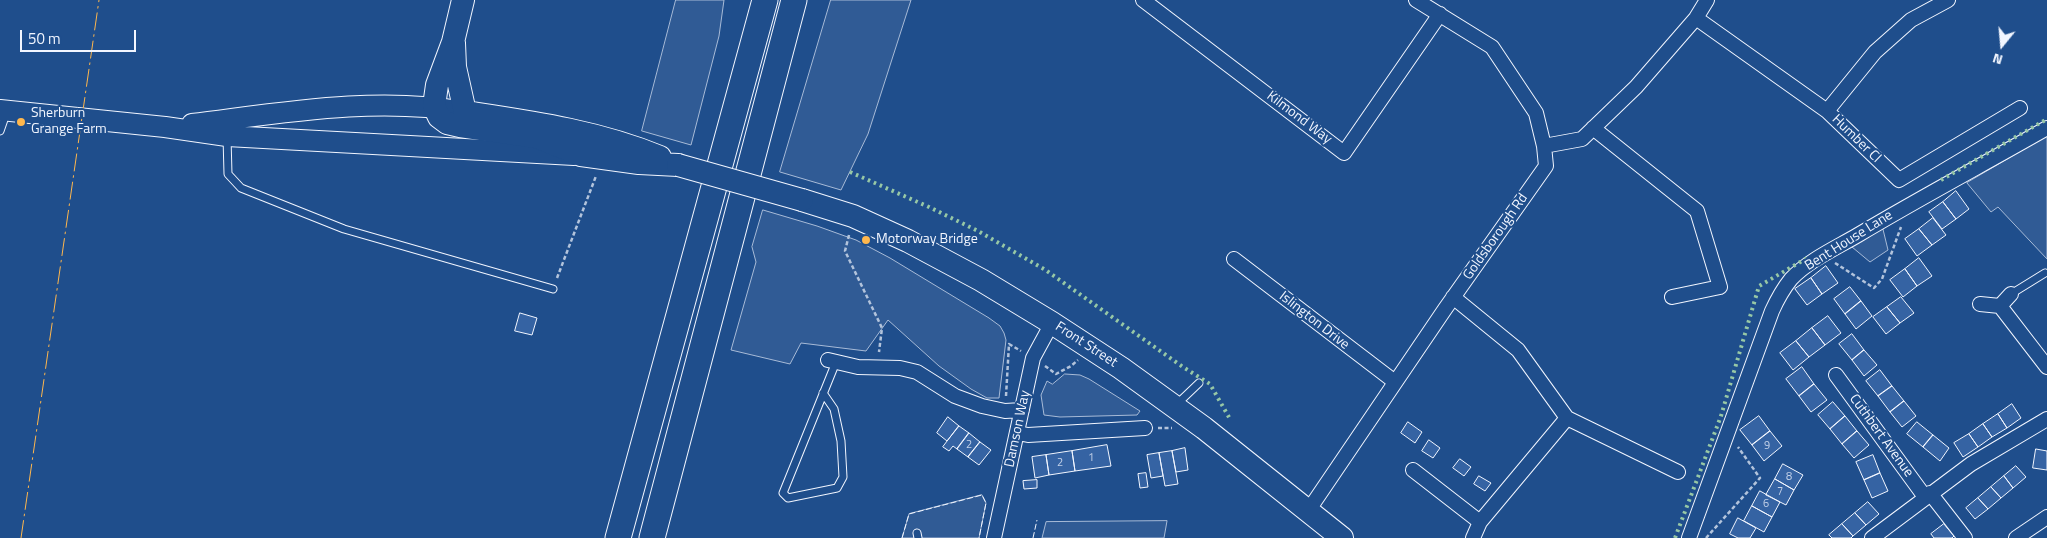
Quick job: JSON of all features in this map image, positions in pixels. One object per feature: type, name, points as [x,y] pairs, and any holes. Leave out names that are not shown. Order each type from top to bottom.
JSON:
[{"type":"highway","points":[[618,538],[765,0]]},
{"type":"highway","points":[[652,538],[794,0]]},
{"type":"main road","points":[[463,0],[454,42],[437,84],[434,106],[439,117],[447,123],[463,119],[545,124],[628,144],[678,165]]},
{"type":"main road","points":[[433,146],[452,138],[463,119],[455,66],[454,42]]},
{"type":"main road","points":[[228,128],[334,107],[434,106]]},
{"type":"main road","points":[[4,110],[165,127],[228,128],[678,165]]},
{"type":"main road","points":[[463,119],[536,136],[592,157]]},
{"type":"main road","name":"Front Street","points":[[678,165],[853,216],[908,240],[982,280],[1120,368],[1174,407],[1342,538]]},
{"type":"street","name":"Kilmond Way","points":[[1143,0],[1344,153],[1440,14]]},
{"type":"street","name":"Goldsborough Rd","points":[[1308,511],[1453,297],[1546,166],[1544,146],[1536,113],[1492,47],[1416,0]]},
{"type":"street","points":[[1544,146],[1582,139],[1636,87],[1696,18],[1707,0]]},
{"type":"street","points":[[1827,111],[1875,52],[1911,20],[1948,0]]},
{"type":"street","name":"Humber Cl","points":[[1696,18],[1827,111],[1899,180],[2020,108]]},
{"type":"street","points":[[1593,128],[1697,211],[1720,287],[1672,297]]},
{"type":"street","name":"Bent House Lane","points":[[1689,538],[1760,340],[1780,293],[1792,278],[1823,256],[1908,205],[1962,177],[2047,128]]},
{"type":"street","name":"Islington Drive","points":[[1234,258],[1395,382]]},
{"type":"street","points":[[2000,306],[2011,294]]},
{"type":"street","points":[[1453,297],[1518,350],[1567,418],[1678,472]]},
{"type":"street","points":[[1980,304],[2000,306],[2047,367]]},
{"type":"street","name":"Damson Way","points":[[994,538],[1034,358],[1052,323]]},
{"type":"street","points":[[832,361],[858,367],[878,366],[917,372],[955,396],[982,406],[1005,411],[1022,410]]},
{"type":"street","name":"Cuthbert Avenue","points":[[1836,375],[1928,495],[1965,538]]},
{"type":"street","points":[[1473,538],[1480,522],[1567,418]]},
{"type":"street","points":[[1872,538],[1971,464],[2047,419]]},
{"type":"street","points":[[1018,433],[1028,435],[1145,428]]},
{"type":"street","points":[[1413,470],[1480,522]]},
{"type":"street","points":[[2016,538],[2047,517]]},
{"type":"lane","points":[[0,131],[4,110]]},
{"type":"lane","points":[[228,128],[228,174],[241,188],[344,228],[553,289]]},
{"type":"lane","points":[[2011,294],[2045,273]]},
{"type":"lane","points":[[823,393],[834,410],[842,441],[843,477],[837,488],[788,498],[783,493],[823,393],[832,361]]},
{"type":"lane","points":[[1174,407],[1199,383]]},
{"type":"path","points":[[553,289],[592,157]]},
{"type":"path","points":[[1823,256],[1874,288],[1882,279],[1888,266],[1908,205]]},
{"type":"path","points":[[853,216],[845,251],[882,328],[878,366]]},
{"type":"path","points":[[1706,538],[1760,478],[1727,432]]},
{"type":"shaded area","points":[[676,0],[724,0],[719,36],[691,145],[642,131]]},
{"type":"shaded area","points":[[831,0],[911,0],[868,134],[841,190],[780,172]]},
{"type":"shaded area","points":[[2047,136],[2047,259],[1998,207],[1991,212],[1967,183]]},
{"type":"shaded area","points":[[763,210],[856,240],[890,258],[1000,326],[1006,340],[999,398],[987,398],[971,389],[939,366],[888,320],[866,351],[801,343],[790,364],[731,350],[756,262],[752,247]]},
{"type":"shaded area","points":[[1881,221],[1888,250],[1870,262],[1846,242]]},
{"type":"shaded area","points":[[1065,374],[1080,375],[1089,379],[1140,411],[1137,415],[1060,417],[1044,415],[1041,395],[1047,381],[1052,384]]},
{"type":"shaded area","points":[[982,495],[986,503],[979,538],[902,538],[909,514]]},
{"type":"shaded area","points":[[1167,521],[1164,538],[1042,538],[1046,522]]},
{"type":"building","points":[[1956,191],[1969,209],[1956,219],[1943,202]]},
{"type":"building","points":[[1943,202],[1956,219],[1942,229],[1929,212]]},
{"type":"building","points":[[1933,218],[1946,235],[1932,245],[1919,229]]},
{"type":"building","points":[[1919,229],[1932,245],[1917,256],[1905,239]]},
{"type":"building","points":[[1919,258],[1932,276],[1917,286],[1905,269]]},
{"type":"building","points":[[1826,266],[1838,283],[1822,294],[1811,278]]},
{"type":"building","points":[[1905,269],[1917,286],[1903,297],[1890,280]]},
{"type":"building","points":[[1811,278],[1822,294],[1807,305],[1795,289]]},
{"type":"building","points":[[1850,287],[1861,301],[1845,314],[1834,299]]},
{"type":"building","points":[[1901,297],[1914,313],[1900,323],[1887,307]]},
{"type":"building","points":[[1861,301],[1872,316],[1856,329],[1845,314]]},
{"type":"building","points":[[1887,307],[1900,323],[1886,334],[1873,317]]},
{"type":"building","points":[[520,313],[537,318],[532,335],[515,331]]},
{"type":"building","points":[[1828,316],[1841,333],[1825,345],[1812,328]]},
{"type":"building","points":[[1812,328],[1825,345],[1809,357],[1796,341]]},
{"type":"building","points":[[1852,334],[1864,350],[1852,360],[1839,344]]},
{"type":"building","points":[[1796,341],[1809,357],[1793,370],[1780,353]]},
{"type":"building","points":[[1864,350],[1877,365],[1864,376],[1852,360]]},
{"type":"building","points":[[1802,367],[1814,384],[1799,396],[1786,379]]},
{"type":"building","points":[[1880,370],[1892,386],[1878,396],[1866,381]]},
{"type":"building","points":[[1814,384],[1827,400],[1811,412],[1799,396]]},
{"type":"building","points":[[1892,386],[1904,401],[1890,412],[1878,396]]},
{"type":"building","points":[[1904,401],[1916,416],[1902,427],[1890,412]]},
{"type":"building","points":[[1833,402],[1845,416],[1830,429],[1818,415]]},
{"type":"building","points":[[2012,404],[2021,418],[2007,428],[1998,414]]},
{"type":"building","points":[[1998,414],[2007,428],[1992,437],[1983,424]]},
{"type":"building","points":[[1759,416],[1770,431],[1752,445],[1740,430]]},
{"type":"building","points":[[1845,416],[1857,431],[1842,444],[1830,429]]},
{"type":"building","points":[[948,417],[959,426],[947,441],[937,433]]},
{"type":"building","points":[[1408,422],[1422,432],[1415,443],[1401,433]]},
{"type":"building","points":[[1917,422],[1933,435],[1923,447],[1907,434]]},
{"type":"building","points":[[1983,424],[1992,437],[1978,447],[1969,434]]},
{"type":"building","points":[[959,426],[969,433],[957,449],[953,446],[949,451],[943,447]]},
{"type":"building","points":[[1770,431],[1782,446],[1764,461],[1752,445]]},
{"type":"building","points":[[1857,431],[1869,445],[1854,458],[1842,444]]},
{"type":"building","points":[[969,433],[980,442],[968,457],[957,449]]},
{"type":"building","points":[[1969,434],[1978,447],[1963,457],[1954,443]]},
{"type":"building","points":[[1933,435],[1949,448],[1940,461],[1923,447]]},
{"type":"building","points":[[1429,440],[1440,448],[1433,458],[1422,451]]},
{"type":"building","points":[[980,442],[991,450],[979,465],[968,457]]},
{"type":"building","points":[[1107,445],[1111,466],[1075,471],[1072,451]]},
{"type":"building","points":[[1185,448],[1188,470],[1176,472],[1172,451]]},
{"type":"building","points":[[2036,449],[2047,451],[2047,470],[2033,468]]},
{"type":"building","points":[[1072,451],[1075,471],[1049,475],[1046,455]]},
{"type":"building","points":[[1172,451],[1178,484],[1165,486],[1159,453]]},
{"type":"building","points":[[1159,453],[1163,476],[1151,478],[1147,455]]},
{"type":"building","points":[[1046,455],[1049,475],[1035,478],[1032,457]]},
{"type":"building","points":[[1873,455],[1880,473],[1864,480],[1856,462]]},
{"type":"building","points":[[1460,459],[1471,467],[1464,476],[1453,468]]},
{"type":"building","points":[[1783,464],[1803,475],[1794,490],[1775,479]]},
{"type":"building","points":[[2016,466],[2026,477],[2013,488],[2004,476]]},
{"type":"building","points":[[1146,473],[1148,487],[1140,488],[1138,474]]},
{"type":"building","points":[[1880,473],[1888,491],[1872,498],[1864,480]]},
{"type":"building","points":[[1479,476],[1491,483],[1485,491],[1474,484]]},
{"type":"building","points":[[2004,476],[2013,488],[2001,498],[1991,487]]},
{"type":"building","points":[[1775,479],[1794,490],[1786,505],[1766,495]]},
{"type":"building","points":[[1037,480],[1037,488],[1024,489],[1023,481]]},
{"type":"building","points":[[1991,487],[2001,498],[1988,509],[1978,498]]},
{"type":"building","points":[[1760,491],[1780,502],[1772,517],[1752,506]]},
{"type":"building","points":[[1978,498],[1988,509],[1975,519],[1966,508]]},
{"type":"building","points":[[1868,502],[1879,514],[1866,525],[1855,513]]},
{"type":"building","points":[[1752,506],[1772,517],[1764,532],[1744,521]]},
{"type":"building","points":[[1855,513],[1866,525],[1853,536],[1842,524]]},
{"type":"building","points":[[1738,518],[1756,528],[1750,538],[1738,538],[1730,534]]},
{"type":"building","points":[[1842,524],[1853,536],[1851,538],[1832,538],[1829,535]]},
{"type":"building","points":[[1944,524],[1954,536],[1952,538],[1934,538],[1931,534]]},
{"type":"hedge","points":[[1941,180],[2047,119]]},
{"type":"hedge","points":[[850,172],[978,231],[1044,269],[1210,384],[1230,419]]},
{"type":"hedge","points":[[1675,538],[1721,416],[1759,286],[1809,257]]},
{"type":"fence","points":[[902,538],[909,514],[982,495],[986,503],[979,538]]},
{"type":"fence","points":[[1033,538],[1037,520]]},
{"type":"power","points":[[21,538],[99,0]]},
{"type":"place","name":"Sherburn Grange Farm","points":[[21,122]]},
{"type":"place","name":"Motorway Bridge","points":[[866,240]]}]
